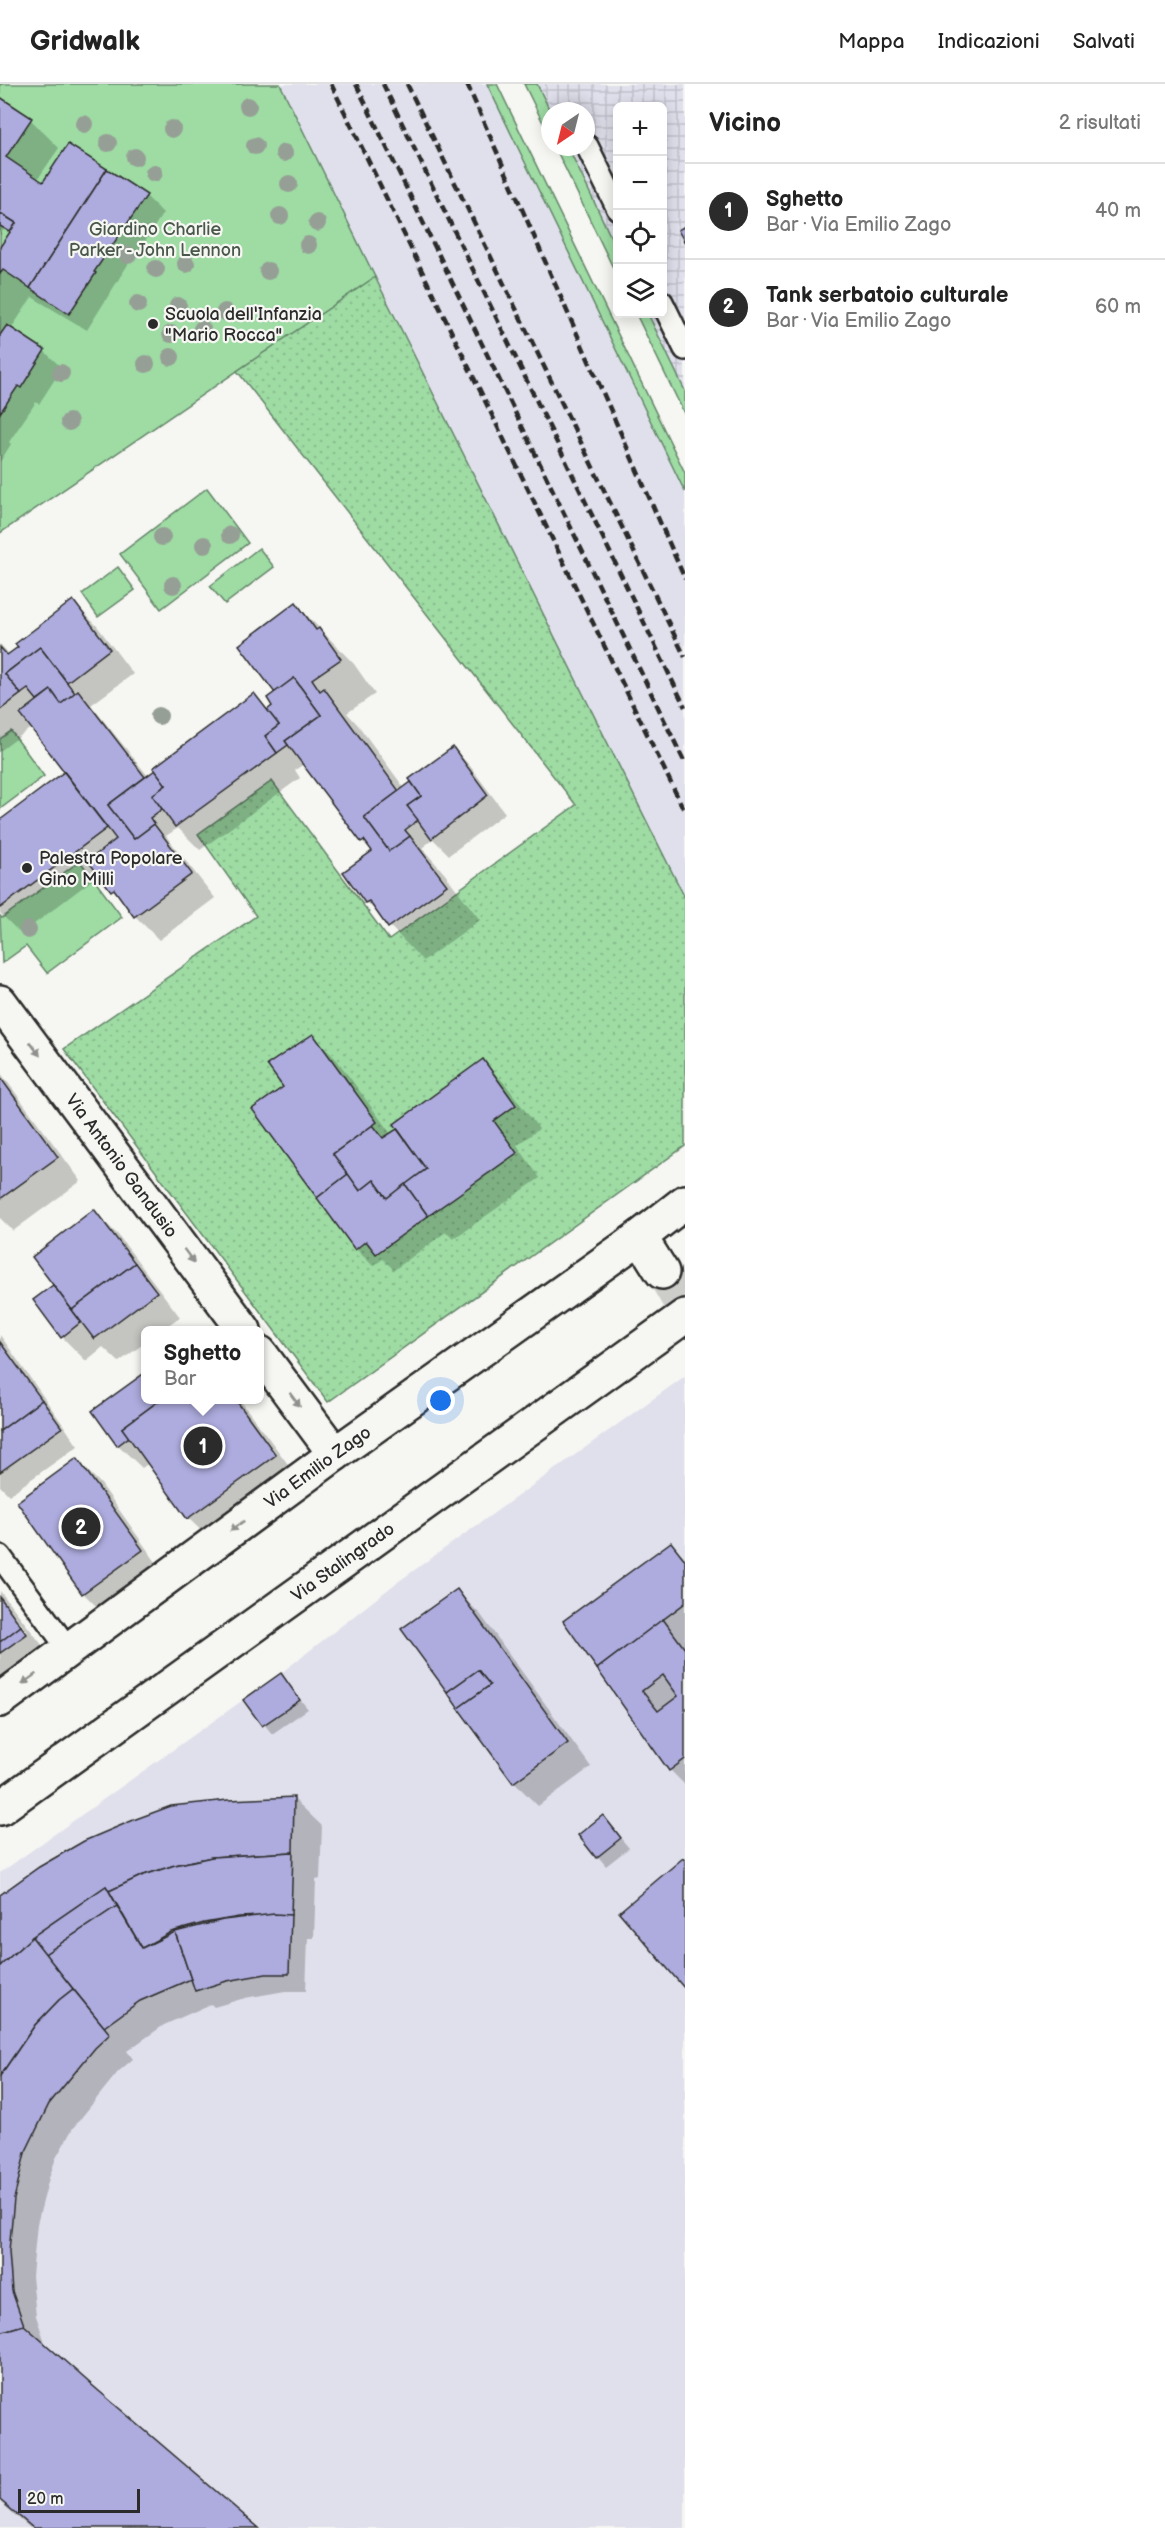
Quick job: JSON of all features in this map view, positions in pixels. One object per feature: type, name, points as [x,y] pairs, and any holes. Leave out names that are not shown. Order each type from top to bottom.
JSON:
[{"type":"street","name":"Via Antonio Gandusio","points":[[0,1002],[241,1326]]},
{"type":"street","name":"Via Emilio Zago","points":[[0,1701],[335,1454],[640,1237],[685,1202]]},
{"type":"street","points":[[640,1237],[662,1272]]},
{"type":"street","name":"Via Stalingrado","points":[[0,1808],[685,1316]]},
{"type":"street","points":[[264,1358],[335,1454]]},
{"type":"lane","points":[[592,156],[613,199]]},
{"type":"lane","points":[[667,311],[685,349]]},
{"type":"lane","points":[[0,1556],[69,1650]]},
{"type":"shaded area","points":[[0,84],[487,84],[685,492],[685,898],[375,277],[0,533]]},
{"type":"shaded area","points":[[537,84],[685,84],[685,391],[650,318],[667,318],[667,102],[613,102],[613,242],[572,156],[595,156],[595,102],[546,102]]},
{"type":"shaded area","points":[[685,1376],[685,2528],[0,2528],[0,1873],[281,1673],[395,1584]]},
{"type":"green space","name":"Giardino Charlie Parker - John Lennon","points":[[0,84],[280,84],[375,277],[0,533]]},
{"type":"green space","points":[[487,84],[497,84],[685,473],[685,492]]},
{"type":"green space","points":[[524,84],[537,84],[546,102],[541,102],[541,119]]},
{"type":"green space","points":[[559,156],[572,156],[613,242],[613,268]]},
{"type":"green space","points":[[375,277],[685,898],[685,1146],[328,1402],[64,1049],[256,916],[198,834],[272,781],[389,940],[576,805],[237,371]]},
{"type":"green space","points":[[638,318],[650,318],[685,391],[685,415]]},
{"type":"green space","points":[[207,488],[248,543],[161,609],[120,554]]},
{"type":"green space","points":[[259,548],[274,567],[225,604],[210,586]]},
{"type":"green space","points":[[118,567],[135,590],[98,617],[82,594]]},
{"type":"green space","points":[[11,731],[44,776],[0,809],[0,739]]},
{"type":"green space","points":[[80,861],[122,917],[47,973],[26,946],[2,963],[0,916],[2,918]]},
{"type":"building","points":[[0,97],[32,118],[6,157],[43,182],[68,144],[107,169],[30,288],[3,270],[0,274],[0,247],[16,223],[0,213]]},
{"type":"building","points":[[107,169],[147,195],[94,272],[96,273],[69,314],[30,288]]},
{"type":"building","points":[[0,213],[16,223],[10,232],[0,226]]},
{"type":"building","points":[[685,226],[685,243],[678,230]]},
{"type":"building","points":[[7,325],[45,350],[21,388],[18,386],[0,413],[0,335]]},
{"type":"building","points":[[73,600],[110,649],[67,682],[40,647],[5,674],[21,694],[0,710],[0,647],[7,655],[18,647],[15,644]]},
{"type":"building","points":[[296,602],[316,630],[319,628],[341,659],[312,679],[320,691],[324,688],[399,791],[364,817],[389,851],[410,836],[447,885],[388,928],[369,901],[365,903],[343,872],[372,851],[364,840],[361,842],[285,741],[321,715],[294,678],[275,693],[239,645]]},
{"type":"building","points":[[40,647],[75,693],[61,704],[51,690],[37,700],[28,689],[21,694],[5,674]]},
{"type":"building","points":[[294,678],[321,715],[285,741],[288,745],[277,753],[265,736],[279,725],[267,710],[272,706],[267,698]]},
{"type":"building","points":[[51,690],[61,704],[78,690],[145,777],[108,805],[134,839],[154,824],[192,874],[134,917],[114,889],[111,891],[88,861],[116,839],[20,714]]},
{"type":"building","points":[[254,693],[279,725],[265,736],[277,753],[175,827],[152,795],[166,785],[153,768]]},
{"type":"building","points":[[453,747],[488,795],[431,839],[407,806],[421,796],[409,779]]},
{"type":"building","points":[[155,770],[166,785],[152,795],[162,809],[150,818],[154,824],[134,839],[108,805]]},
{"type":"building","name":"Palestra Popolare Gino Milli","points":[[64,772],[107,828],[0,908],[0,820]]},
{"type":"building","points":[[411,782],[421,796],[407,806],[418,820],[405,830],[410,836],[389,851],[364,817]]},
{"type":"building","points":[[313,1034],[377,1122],[333,1154],[348,1174],[317,1198],[252,1109],[283,1087],[267,1065]]},
{"type":"building","points":[[483,1059],[516,1105],[494,1121],[517,1153],[428,1216],[405,1184],[426,1169],[394,1124]]},
{"type":"building","points":[[0,1077],[58,1157],[0,1199]]},
{"type":"building","points":[[373,1125],[383,1138],[397,1129],[426,1169],[387,1198],[374,1180],[360,1191],[333,1154]]},
{"type":"building","points":[[348,1174],[360,1191],[374,1180],[387,1198],[405,1184],[428,1216],[376,1254],[366,1241],[355,1250],[317,1198]]},
{"type":"building","points":[[94,1209],[135,1263],[72,1310],[32,1257]]},
{"type":"building","points":[[135,1263],[157,1292],[94,1339],[72,1310]]},
{"type":"building","points":[[53,1285],[81,1322],[61,1338],[33,1300]]},
{"type":"building","points":[[0,1342],[42,1400],[0,1431]]},
{"type":"building","points":[[141,1376],[141,1404],[155,1404],[122,1428],[129,1437],[117,1446],[92,1411]]},
{"type":"building","points":[[42,1400],[62,1428],[0,1472],[0,1431]]},
{"type":"building","points":[[155,1404],[239,1404],[276,1455],[187,1519],[122,1428]]},
{"type":"building","points":[[77,1458],[143,1550],[82,1594],[17,1502]]},
{"type":"building","points":[[671,1542],[685,1560],[685,1603],[597,1669],[563,1621]]},
{"type":"building","points":[[457,1589],[568,1743],[513,1783],[458,1708],[490,1685],[478,1670],[447,1692],[401,1629]]},
{"type":"building","points":[[0,1597],[21,1626],[0,1642]]},
{"type":"building","points":[[663,1619],[685,1649],[685,1759],[669,1771],[597,1669]],"holes":[[[663,1675],[678,1696],[658,1711],[642,1691]]]},
{"type":"building","points":[[21,1626],[27,1634],[0,1653],[0,1642]]},
{"type":"building","points":[[478,1670],[490,1685],[458,1708],[447,1692]]},
{"type":"building","points":[[281,1673],[300,1700],[262,1726],[243,1700]]},
{"type":"building","points":[[294,1797],[293,1852],[212,1857],[175,1865],[141,1876],[109,1891],[106,1886],[32,1937],[0,1966],[0,1895],[39,1867],[84,1841],[171,1806],[228,1800]]},
{"type":"building","points":[[603,1815],[621,1838],[596,1858],[578,1835]]},
{"type":"building","points":[[293,1852],[291,1915],[239,1917],[204,1923],[171,1932],[142,1948],[109,1891],[141,1876],[175,1865],[212,1857]]},
{"type":"building","points":[[683,1858],[685,1861],[685,1989],[619,1912]]},
{"type":"building","points":[[106,1886],[117,1906],[45,1954],[32,1937]]},
{"type":"building","points":[[117,1906],[142,1948],[175,1932],[191,1979],[140,2001],[104,2027],[45,1954]]},
{"type":"building","points":[[274,1914],[291,1915],[289,1974],[266,1974],[227,1981],[195,1991],[175,1932],[223,1920]]},
{"type":"building","points":[[32,1937],[73,1989],[35,2025],[0,2076],[0,1966]]},
{"type":"building","points":[[73,1989],[110,2034],[95,2048],[49,2104],[25,2153],[14,2199],[9,2251],[12,2291],[24,2325],[0,2332],[0,2076],[35,2025]]},
{"type":"building","points":[[24,2325],[259,2528],[33,2528],[0,2500],[0,2332]]},
{"type":"tunnel","points":[[662,1272],[685,1312]]},
{"type":"railway","points":[[331,84],[685,812]]},
{"type":"railway","points":[[356,84],[685,763]]},
{"type":"railway","points":[[383,84],[685,707]]},
{"type":"railway","points":[[407,84],[685,657]]},
{"type":"railway","points":[[467,84],[685,579]]},
{"type":"place","name":"Scuola dell'Infanzia \"Mario Rocca\"","points":[[153,324]]},
{"type":"place","name":"Palestra Popolare Gino Milli","points":[[27,868]]},
{"type":"place","name":"Sghetto","points":[[203,1446]]},
{"type":"place","name":"Tank serbatoio culturale","points":[[81,1527]]}]
